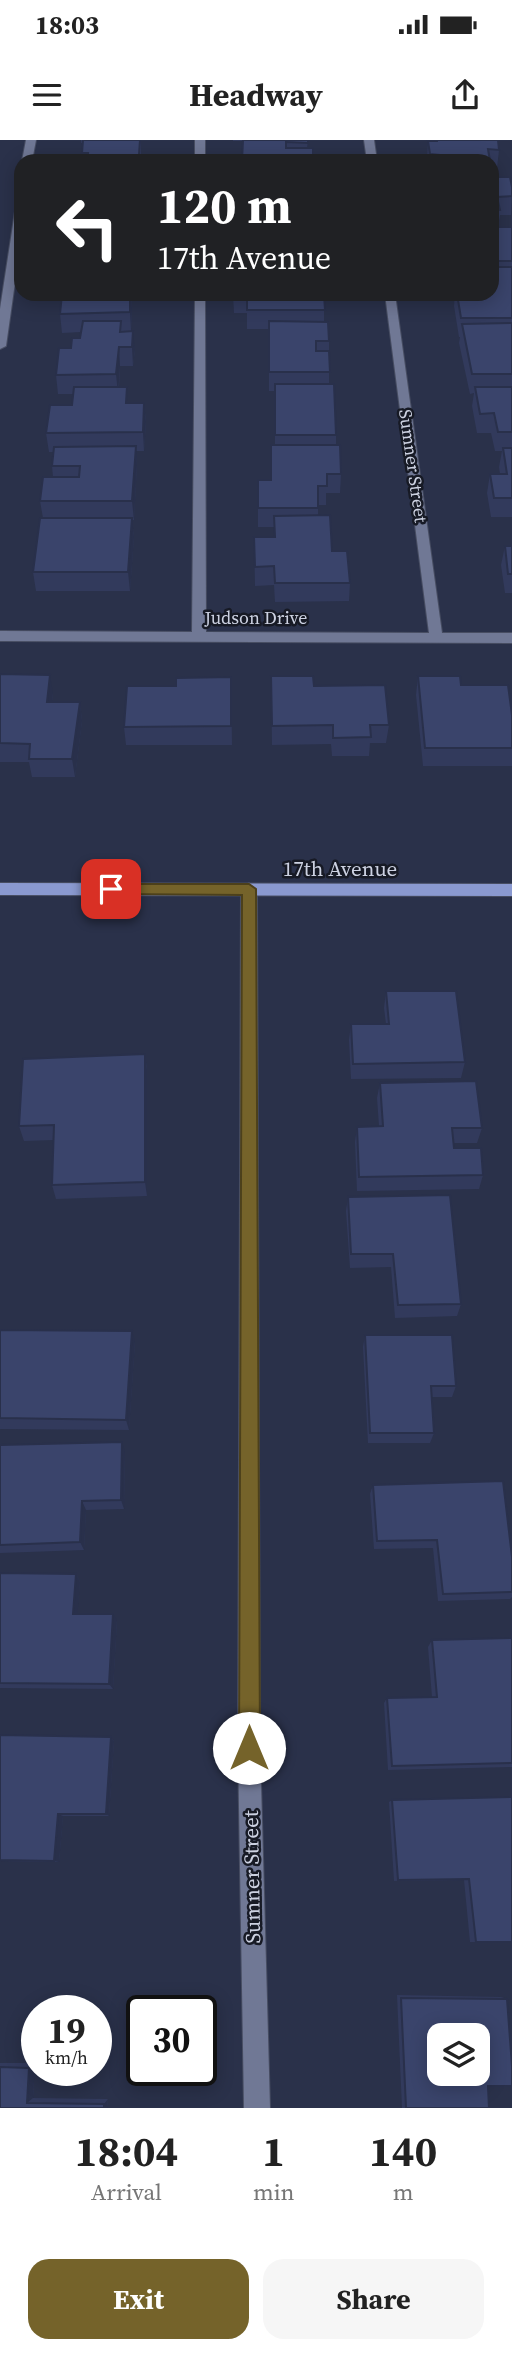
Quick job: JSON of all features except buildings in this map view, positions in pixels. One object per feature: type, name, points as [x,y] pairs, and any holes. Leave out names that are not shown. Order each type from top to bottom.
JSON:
[{"type":"main road","name":"17th Avenue","points":[[0,889],[512,890]]},
{"type":"street","points":[[0,346],[14,252]]},
{"type":"street","points":[[199,637],[200,301]]},
{"type":"street","name":"Sumner Street","points":[[391,301],[436,637]]},
{"type":"street","name":"Judson Drive","points":[[0,636],[512,638]]},
{"type":"street","name":"Sumner Street","points":[[249,889],[249,1748],[257,2108]]},
{"type":"route","points":[[111,889],[249,889],[249,1748]]}]
